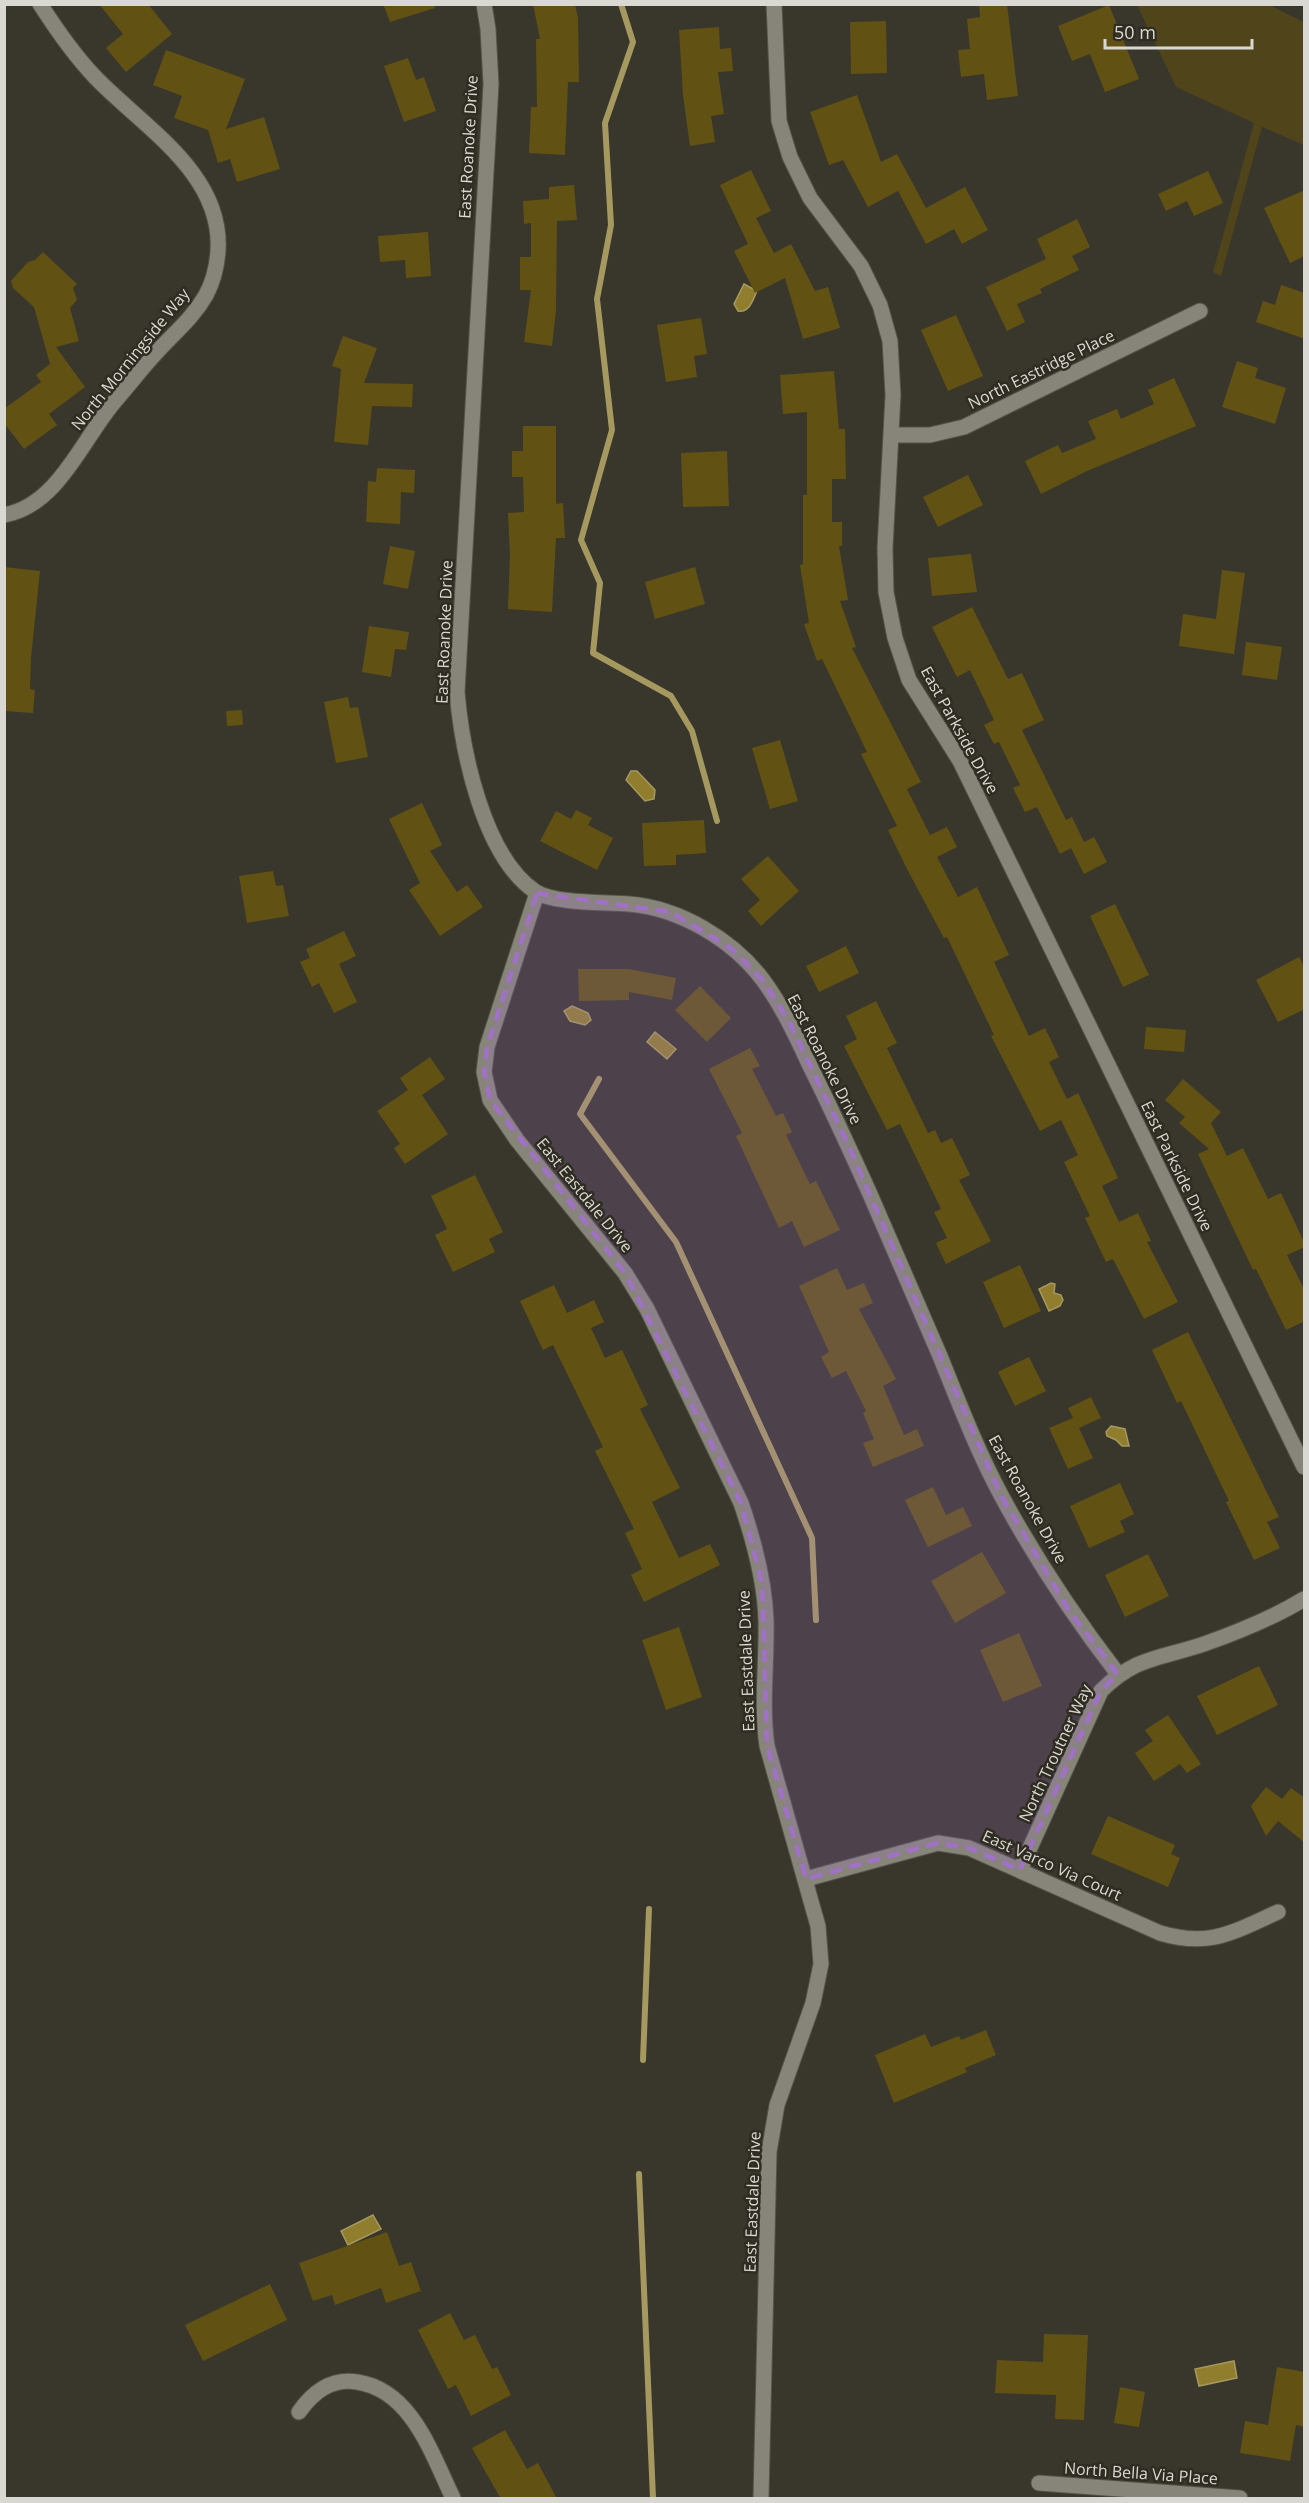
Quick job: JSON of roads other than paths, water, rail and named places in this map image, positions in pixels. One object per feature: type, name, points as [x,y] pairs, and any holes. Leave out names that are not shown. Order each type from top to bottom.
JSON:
[{"type":"street","name":"North Morningside Way","points":[[4,515],[15,513],[35,501],[59,480],[100,419],[156,353],[191,318],[208,292],[217,263],[219,231],[208,195],[187,165],[93,75],[40,4]]},
{"type":"street","name":"East Roanoke Drive","points":[[484,4],[488,29],[491,84],[457,692],[466,758],[492,835],[514,869],[537,893],[581,902],[633,904],[671,912],[703,928],[732,949],[762,979],[789,1021],[847,1142],[976,1443],[1001,1495],[1070,1612],[1118,1674]]},
{"type":"street","name":"East Parkside Drive","points":[[774,4],[779,121],[790,157],[810,198],[861,266],[880,305],[890,341],[893,395],[885,548],[886,592],[895,638],[909,680],[960,761],[1305,1467]]},
{"type":"street","name":"North Eastridge Place","points":[[891,435],[930,435],[964,427],[1200,311]]},
{"type":"street","name":"East Eastdale Drive","points":[[537,893],[487,1047],[484,1072],[490,1100],[517,1140],[625,1273],[647,1309],[741,1503],[751,1531],[762,1583],[766,1619],[764,1716],[767,1743],[818,1926],[821,1964],[813,2003],[777,2105],[769,2152],[761,2499]]},
{"type":"street","name":"North Troutner Way","points":[[1020,1870],[1101,1691],[1118,1674],[1143,1660],[1201,1645],[1255,1625],[1305,1599]]},
{"type":"street","name":"East Varco Via Court","points":[[806,1879],[938,1844],[969,1848],[1160,1934],[1183,1940],[1221,1938],[1278,1912]]},
{"type":"street","points":[[300,2412],[312,2396],[329,2384],[347,2380],[370,2384],[390,2394],[418,2426],[453,2499]]},
{"type":"street","name":"North Bella Via Place","points":[[1039,2483],[1240,2499]]},
{"type":"waterway","points":[[621,4],[633,42],[605,123],[611,225],[597,299],[612,430],[581,540],[600,583],[593,653],[671,696],[692,731],[717,821]]},
{"type":"waterway","points":[[599,1079],[580,1114],[676,1242],[812,1538],[816,1620]]},
{"type":"waterway","points":[[643,2060],[649,1909]]},
{"type":"waterway","points":[[639,2174],[653,2498]]}]
